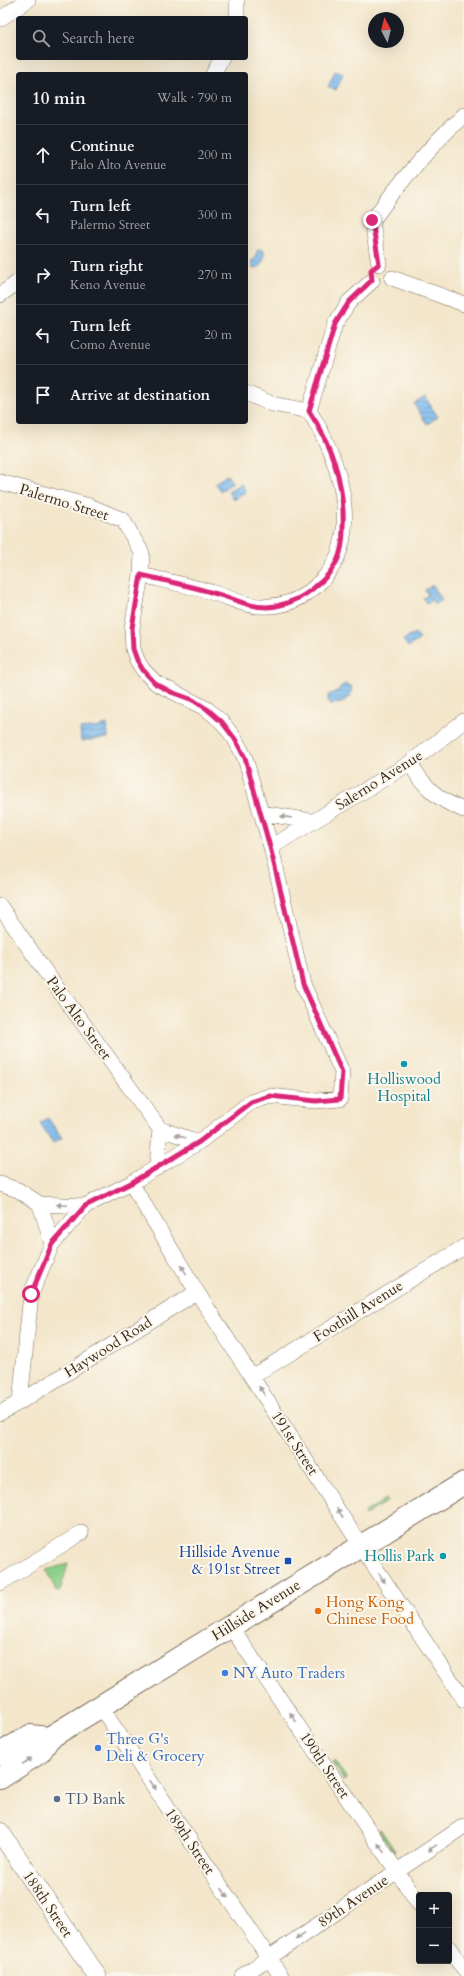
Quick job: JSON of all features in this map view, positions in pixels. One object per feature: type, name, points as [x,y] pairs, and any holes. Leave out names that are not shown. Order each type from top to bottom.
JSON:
[{"type":"main road","name":"Hillside Avenue","points":[[0,1778],[40,1752],[49,1738],[464,1483]]},
{"type":"main road","points":[[0,1754],[30,1736],[49,1738]]},
{"type":"street","points":[[0,19],[28,0]]},
{"type":"street","points":[[237,0],[237,16]]},
{"type":"street","points":[[214,72],[221,60]]},
{"type":"street","points":[[379,264],[372,220],[403,178],[422,156],[464,115]]},
{"type":"street","points":[[379,264],[388,266],[392,274],[392,278],[384,286],[378,285],[372,280],[371,270],[379,264]]},
{"type":"street","points":[[392,278],[464,304]]},
{"type":"street","points":[[309,411],[335,324],[349,302],[372,280]]},
{"type":"street","points":[[0,295],[16,283]]},
{"type":"street","points":[[141,575],[218,594],[241,604],[268,607],[297,599],[310,592],[326,577],[337,560],[341,547],[344,514],[342,488],[331,450],[320,429],[309,411],[272,404],[248,394]]},
{"type":"street","name":"Palermo Street","points":[[0,482],[89,506],[123,520],[142,553],[141,575],[132,628],[133,649],[137,660],[143,670],[156,684],[171,692],[193,700],[207,709],[222,722],[235,739],[245,758],[270,847],[303,984],[342,1072],[340,1099],[316,1101],[270,1096],[251,1102],[199,1142]]},
{"type":"street","name":"Salerno Avenue","points":[[270,847],[311,821],[410,763],[464,721]]},
{"type":"street","points":[[410,763],[418,777],[437,797],[464,810]]},
{"type":"street","points":[[261,813],[311,821]]},
{"type":"street","name":"Palo Alto Street","points":[[0,906],[46,974],[160,1129]]},
{"type":"street","points":[[157,1168],[160,1129],[199,1142]]},
{"type":"street","points":[[20,1402],[31,1294],[52,1244],[85,1206],[131,1183],[199,1142]]},
{"type":"street","name":"191st Street","points":[[131,1183],[197,1292],[361,1546],[464,1700]]},
{"type":"street","points":[[0,1184],[18,1190],[40,1204],[85,1206]]},
{"type":"street","points":[[40,1204],[52,1244]]},
{"type":"street","name":"Foothill Avenue","points":[[252,1376],[464,1246]]},
{"type":"street","name":"Haywood Road","points":[[0,1413],[197,1292]]},
{"type":"street","points":[[0,1583],[81,1532]]},
{"type":"street","name":"190th Street","points":[[231,1627],[416,1900]]},
{"type":"street","name":"189th Street","points":[[100,1706],[281,1976]]},
{"type":"street","name":"89th Avenue","points":[[242,1976],[464,1826]]},
{"type":"street","name":"188th Street","points":[[0,1832],[97,1976]]},
{"type":"street","points":[[452,1952],[464,1970]]},
{"type":"green space","points":[[386,1499],[388,1501],[365,1515],[364,1513]]},
{"type":"green space","points":[[68,1564],[60,1591],[57,1592],[46,1570]]},
{"type":"green space","points":[[334,1761],[347,1779],[344,1781],[332,1762]]},
{"type":"green space","points":[[380,1829],[395,1851],[393,1852],[378,1830]]},
{"type":"water","points":[[335,71],[343,74],[336,90],[328,87]]},
{"type":"water","points":[[260,249],[264,251],[264,259],[259,267],[253,268],[251,261],[256,258],[257,250]]},
{"type":"water","points":[[425,397],[438,417],[427,424],[414,404]]},
{"type":"water","points":[[227,475],[233,483],[220,491],[215,483]]},
{"type":"water","points":[[241,483],[246,492],[233,500],[228,491]]},
{"type":"water","points":[[433,585],[442,600],[435,605],[432,600],[426,603],[423,598],[428,595],[425,590]]},
{"type":"water","points":[[415,633],[420,639],[408,647],[403,640]]},
{"type":"water","points":[[346,684],[352,687],[350,697],[341,703],[330,704],[328,701],[328,695],[339,690],[340,687]]},
{"type":"water","points":[[107,724],[108,738],[81,741],[80,729],[102,727],[102,725]]},
{"type":"water","points":[[48,1118],[62,1138],[53,1143],[40,1123]]},
{"type":"place","name":"Holliswood Hospital","points":[[404,1064]]},
{"type":"place","name":"Hollis Park","points":[[443,1556]]},
{"type":"place","name":"Hillside Avenue & 191st Street","points":[[288,1561]]},
{"type":"place","name":"Hong Kong Chinese Food","points":[[318,1611]]},
{"type":"place","name":"NY Auto Traders","points":[[225,1673]]},
{"type":"place","name":"Three G's Deli & Grocery","points":[[98,1748]]},
{"type":"place","name":"TD Bank","points":[[57,1799]]},
{"type":"route","points":[[31,1294],[52,1244],[85,1206],[131,1183],[199,1142],[251,1102],[270,1096],[316,1101],[340,1099],[343,1077],[342,1072],[303,984],[270,847],[245,758],[235,739],[222,722],[207,709],[193,700],[171,692],[156,684],[143,670],[133,649],[132,628],[141,575],[218,594],[241,604],[268,607],[281,605],[310,592],[326,577],[337,560],[340,553],[343,535],[344,514],[342,488],[331,450],[309,411],[326,357],[330,336],[335,324],[349,302],[372,280],[370,277],[371,270],[374,266],[379,264],[372,220]]}]
